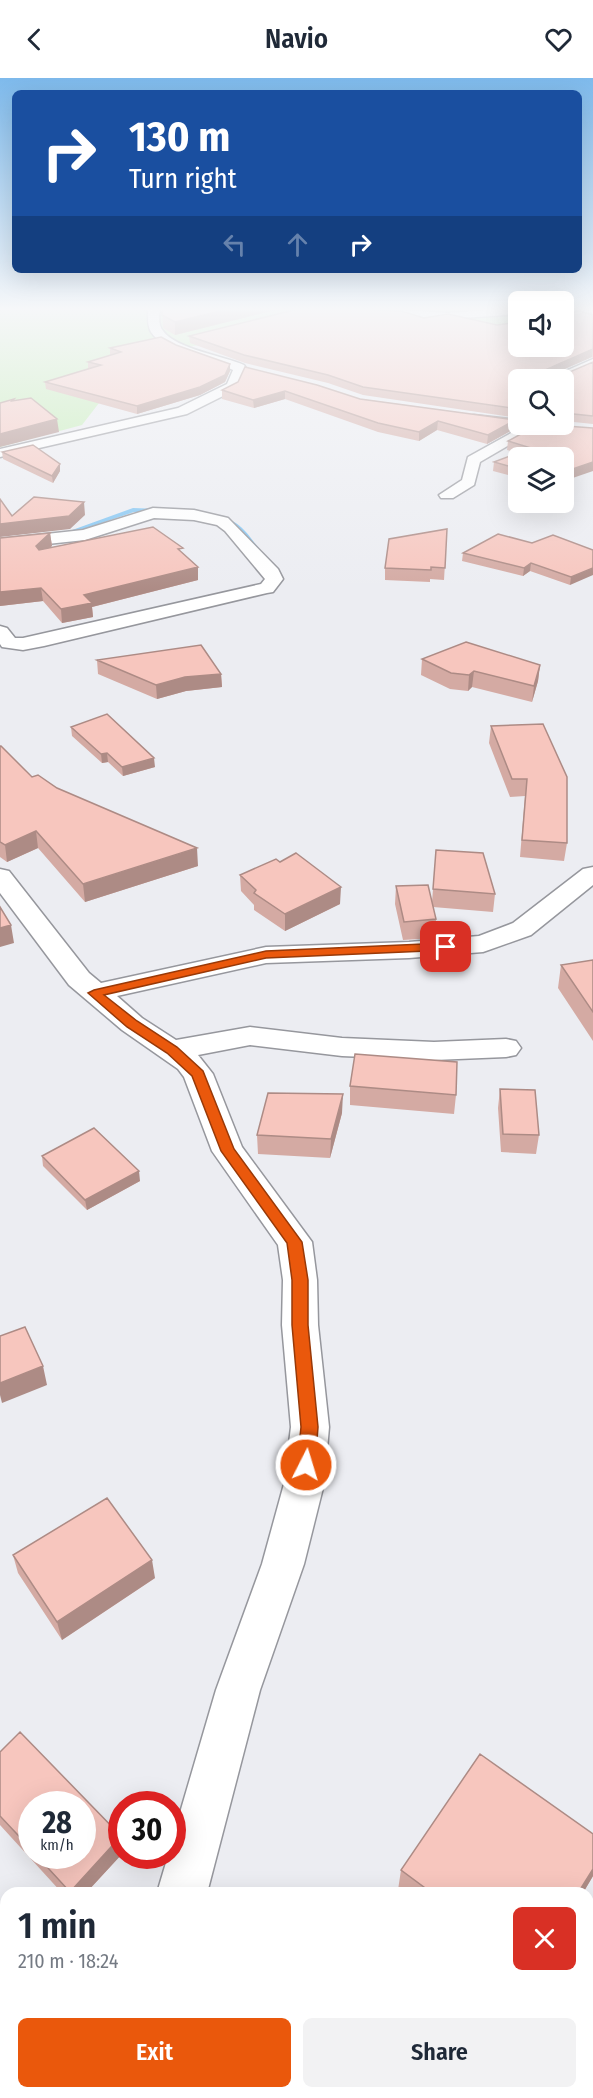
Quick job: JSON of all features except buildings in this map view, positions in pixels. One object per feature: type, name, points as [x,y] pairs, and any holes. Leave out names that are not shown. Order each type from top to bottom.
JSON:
[{"type":"street","points":[[0,453],[182,411],[199,402]]},
{"type":"street","points":[[491,421],[508,409]]},
{"type":"street","points":[[465,417],[508,423]]},
{"type":"street","points":[[447,495],[470,482],[473,460],[510,435]]},
{"type":"street","points":[[0,544],[85,536],[153,513],[194,515],[222,521],[231,528],[272,573],[274,579],[267,588],[44,640],[23,644],[9,643],[0,632]]},
{"type":"street","points":[[94,993],[266,955],[409,950],[483,944],[522,929],[592,874]]},
{"type":"street","points":[[0,876],[79,980],[132,1024],[172,1050],[198,1074],[228,1151],[295,1242],[300,1280],[300,1325],[310,1427],[304,1484],[284,1564],[238,1690],[185,1887]]},
{"type":"street","points":[[172,1050],[250,1036],[342,1047],[434,1052],[506,1048]]},
{"type":"green space","points":[[0,402],[100,402],[82,425],[0,447]]},
{"type":"waterway","points":[[67,533],[133,510],[161,511]]},
{"type":"waterway","points":[[224,519],[240,528],[258,551]]},
{"type":"route","points":[[306,1465],[310,1427],[300,1325],[300,1280],[295,1242],[236,1165],[220,1136],[198,1074],[188,1062],[132,1024],[94,993],[266,955],[446,947]]}]
